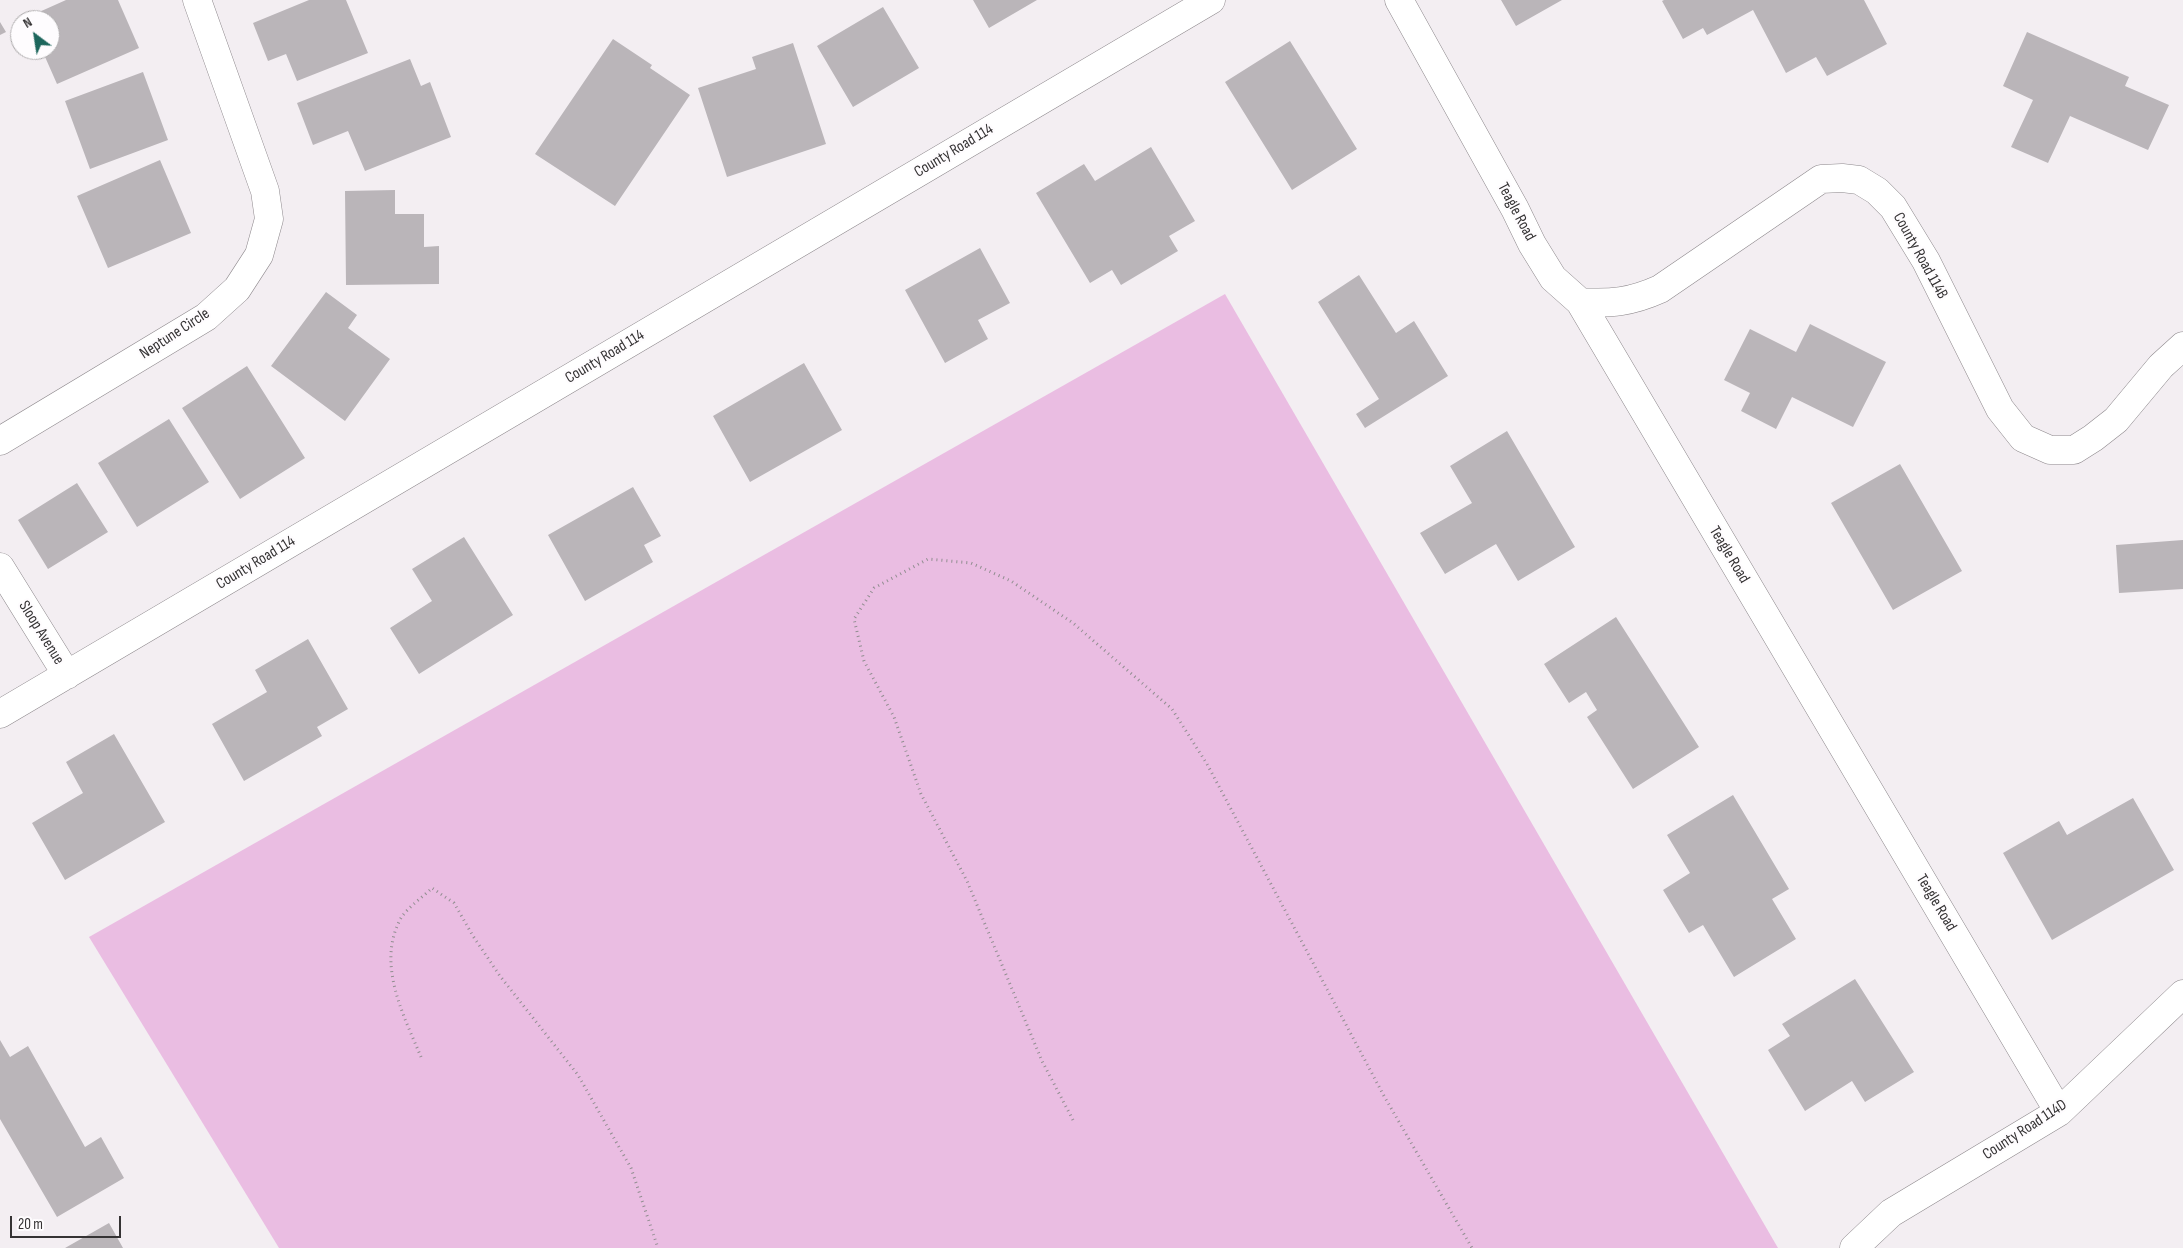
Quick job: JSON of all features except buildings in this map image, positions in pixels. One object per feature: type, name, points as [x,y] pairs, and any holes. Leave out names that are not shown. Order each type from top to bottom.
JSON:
[{"type":"street","name":"Neptune Circle","points":[[0,441],[206,317],[237,288],[259,255],[269,219],[265,191],[197,0]]},
{"type":"street","name":"County Road 114","points":[[0,714],[1210,0]]},
{"type":"street","name":"Teagle Road","points":[[1399,0],[1515,209],[1532,244],[1553,278],[1580,302],[2060,1112]]},
{"type":"street","name":"County Road 114B","points":[[1580,302],[1606,304],[1637,299],[1660,289],[1821,179],[1842,178],[1859,180],[1877,191],[1893,207],[1926,261],[2000,409],[2023,438],[2050,450],[2074,450],[2116,420],[2161,366],[2183,346]]},
{"type":"street","name":"Sloop Avenue","points":[[0,567],[67,675]]},
{"type":"street","name":"County Road 114D","points":[[1854,1248],[1891,1213],[2060,1112],[2183,994]]},
{"type":"path","points":[[1073,1120],[1042,1061],[967,881],[922,794],[894,717],[864,661],[854,619],[859,611],[874,588],[928,559],[971,563],[1012,581],[1073,623],[1172,709],[1207,764],[1384,1096],[1472,1248]]},
{"type":"path","points":[[421,1057],[392,982],[391,944],[402,916],[432,888],[454,903],[473,936],[500,976],[578,1075],[632,1168],[658,1248]]},
{"type":"shaded area","points":[[1225,294],[1778,1248],[279,1248],[89,937]]}]
